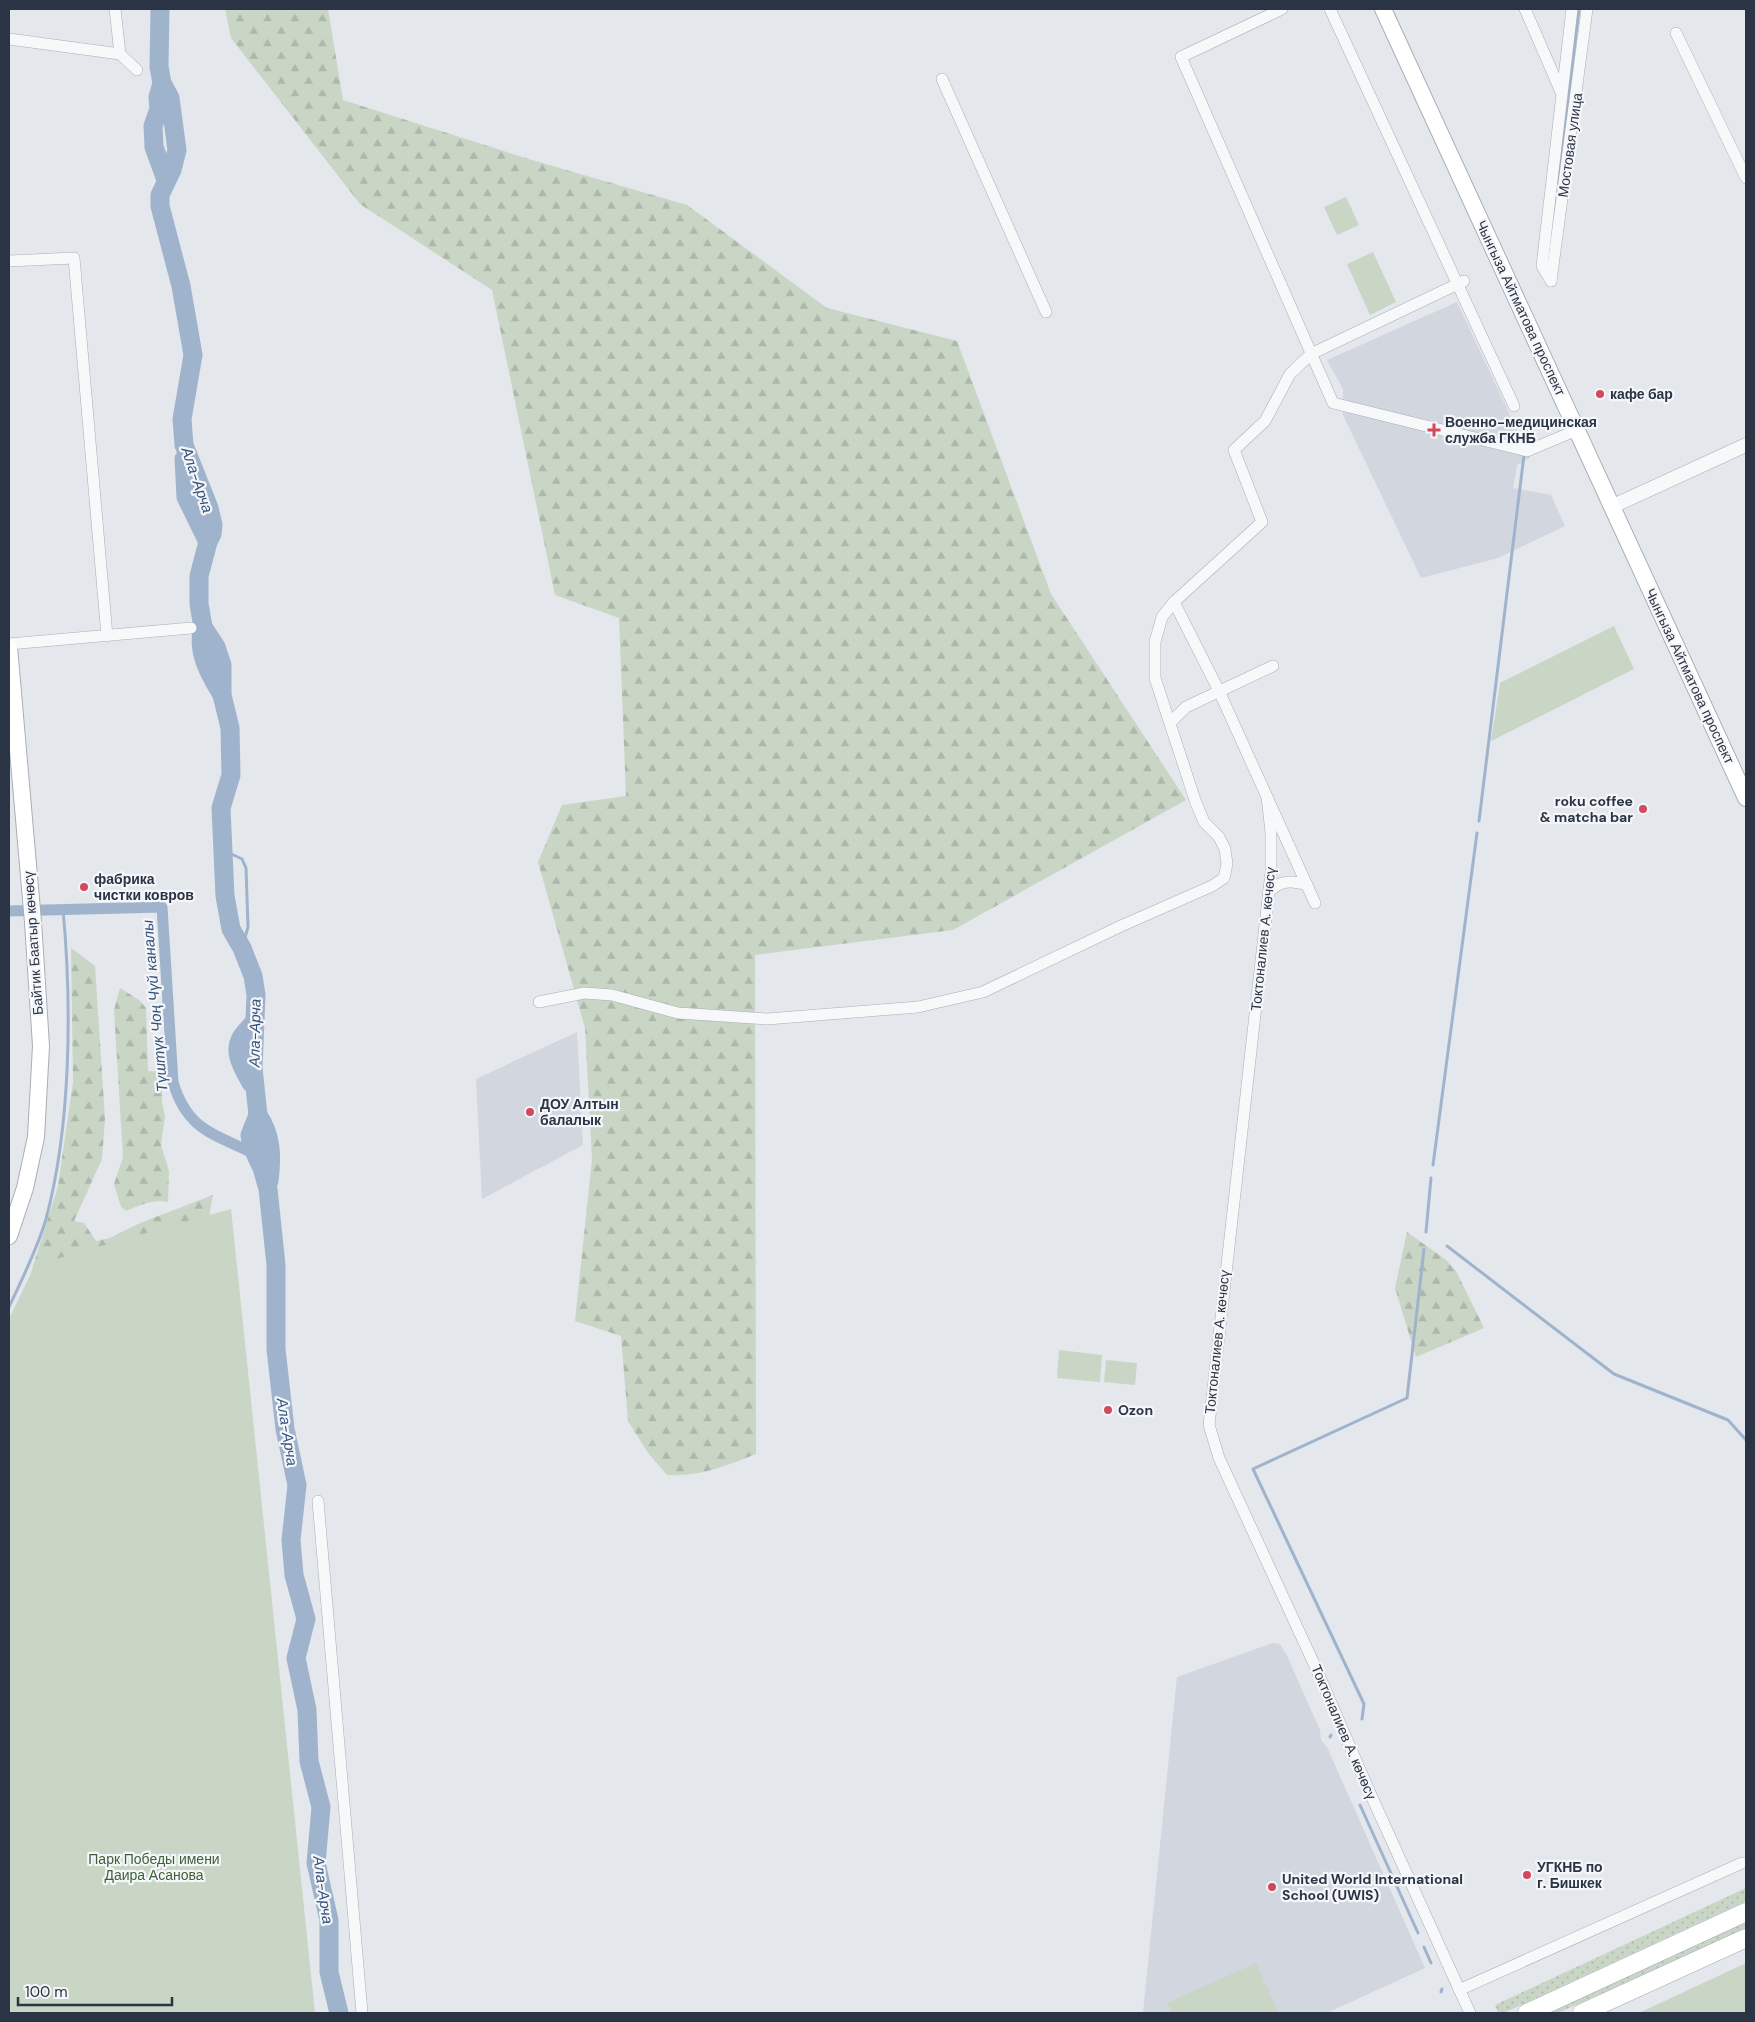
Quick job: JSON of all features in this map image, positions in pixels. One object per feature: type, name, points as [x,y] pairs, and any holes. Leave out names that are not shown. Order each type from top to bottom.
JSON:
[{"type":"main road","name":"Чынгыза Айтматова проспект","points":[[1383,9],[1746,798]]},
{"type":"main road","name":"Байтик Баатыр көчөсү","points":[[9,646],[33,922],[41,1046],[36,1136],[25,1188],[9,1236]]},
{"type":"main road","points":[[1527,2013],[1746,1912]]},
{"type":"main road","points":[[1582,2013],[1746,1938]]},
{"type":"street","points":[[115,9],[120,54]]},
{"type":"street","points":[[1282,9],[1181,57],[1333,403],[1527,451],[1577,430]]},
{"type":"street","points":[[1330,9],[1461,283],[1514,406]]},
{"type":"street","points":[[1525,9],[1562,93]]},
{"type":"street","points":[[1562,93],[1572,9]]},
{"type":"street","name":"Мостовая улица","points":[[1562,93],[1542,266],[1548,276],[1587,9]]},
{"type":"street","points":[[1676,33],[1746,178]]},
{"type":"street","points":[[9,39],[120,54],[137,70]]},
{"type":"street","points":[[942,79],[1046,312]]},
{"type":"street","points":[[9,261],[74,258],[107,636]]},
{"type":"street","points":[[539,1002],[584,994],[612,995],[678,1013],[767,1019],[918,1007],[983,992],[1121,926],[1212,886],[1224,878],[1227,864],[1225,849],[1219,837],[1204,822],[1196,803],[1155,678],[1155,642],[1162,617],[1174,602],[1262,522],[1234,450],[1265,421],[1290,374],[1312,354],[1461,283]]},
{"type":"street","points":[[1613,506],[1746,445]]},
{"type":"street","points":[[1174,602],[1219,692],[1315,903]]},
{"type":"street","points":[[9,646],[191,628]]},
{"type":"street","points":[[1170,723],[1186,707],[1273,666]]},
{"type":"street","name":"Токтоналиев А. көчөсү","points":[[1267,797],[1272,842],[1268,894],[1209,1425],[1218,1458],[1315,1666],[1370,1793],[1470,2013]]},
{"type":"street","points":[[1268,894],[1274,887],[1288,881],[1307,885]]},
{"type":"street","points":[[318,1501],[362,2013]]},
{"type":"street","points":[[1459,1990],[1742,1863]]},
{"type":"shaded area","name":"Военно-медицинская служба ГКНБ","points":[[1457,302],[1530,458],[1517,465],[1513,488],[1551,495],[1565,526],[1498,558],[1421,578],[1343,415],[1343,389],[1327,360]]},
{"type":"shaded area","name":"ДОУ Алтын балалык","points":[[577,1032],[583,1145],[482,1199],[476,1079]]},
{"type":"shaded area","name":"United World International School (UWIS)","points":[[1273,1643],[1280,1644],[1287,1656],[1320,1730],[1321,1740],[1327,1747],[1425,1968],[1327,2013],[1143,2013],[1177,1677]]},
{"type":"green space","points":[[225,9],[328,9],[343,100],[532,160],[687,205],[827,308],[957,341],[1051,594],[1186,800],[953,930],[755,955],[756,1454],[723,1466],[690,1474],[667,1475],[648,1453],[628,1421],[621,1336],[575,1321],[592,1159],[585,1028],[538,862],[562,805],[626,796],[619,618],[555,595],[492,290],[360,204],[231,38]]},
{"type":"green space","points":[[1346,197],[1359,225],[1337,235],[1324,207]]},
{"type":"green space","points":[[1373,252],[1396,302],[1370,315],[1347,264]]},
{"type":"green space","points":[[1614,626],[1634,669],[1491,741],[1500,683]]},
{"type":"green space","points":[[71,948],[95,966],[105,1119],[102,1159],[74,1221],[84,1223],[96,1241],[110,1238],[140,1223],[213,1195],[196,1287],[20,1308],[58,1186],[73,1082]]},
{"type":"green space","points":[[120,988],[139,1000],[146,1008],[148,1071],[162,1072],[162,1102],[165,1116],[161,1145],[169,1171],[168,1202],[152,1202],[126,1211],[121,1207],[114,1184],[123,1157],[114,1010]]},
{"type":"green space","name":"Парк Победы имени Даира Асанова","points":[[231,1209],[315,2013],[9,2013],[9,1319],[35,1265]]},
{"type":"green space","points":[[1407,1232],[1446,1260],[1456,1271],[1484,1328],[1416,1357],[1395,1288]]},
{"type":"green space","points":[[1059,1350],[1102,1355],[1100,1382],[1057,1378]]},
{"type":"green space","points":[[1106,1360],[1137,1363],[1135,1385],[1104,1382]]},
{"type":"green space","points":[[1746,1888],[1746,1901],[1504,2013],[1498,2013],[1495,2005]]},
{"type":"green space","points":[[1746,1921],[1746,1928],[1558,2013],[1542,2013]]},
{"type":"green space","points":[[1256,1963],[1279,2013],[1172,2013],[1167,2003]]},
{"type":"green space","points":[[1746,1963],[1746,2013],[1639,2013]]},
{"type":"waterway","name":"Ала-Арча","points":[[160,9],[159,67],[162,83],[170,98],[177,150],[172,170],[160,195],[160,206],[181,286],[193,355],[182,419],[184,445],[209,508],[213,525],[199,576],[199,604],[203,627],[216,647],[222,665],[222,695],[230,728],[231,775],[221,808],[225,896],[231,929],[242,948],[253,976],[256,995],[253,1068],[258,1115],[250,1135],[252,1147],[262,1168],[268,1189],[276,1265],[276,1349],[285,1429],[297,1485],[291,1540],[294,1575],[306,1619],[296,1658],[307,1710],[309,1761],[321,1807],[316,1863],[329,1920],[329,1972],[339,2013]]},
{"type":"waterway","points":[[1552,231],[1579,9]]},
{"type":"waterway","points":[[162,83],[158,97],[159,109],[153,126],[154,147],[166,180]]},
{"type":"waterway","points":[[159,109],[176,141]]},
{"type":"waterway","points":[[1526,436],[1528,420]]},
{"type":"waterway","points":[[1479,821],[1524,455]]},
{"type":"waterway","points":[[184,459],[186,497],[208,542]]},
{"type":"waterway","points":[[203,627],[201,636],[202,653],[208,670],[221,693]]},
{"type":"waterway","points":[[1433,1165],[1477,833]]},
{"type":"waterway","points":[[223,850],[242,859],[246,868],[248,927],[242,948]]},
{"type":"waterway","name":"Түштүк Чоң Чүй каналы","points":[[9,911],[162,907],[173,1082],[179,1098],[194,1121],[215,1135],[255,1154]]},
{"type":"waterway","points":[[9,1307],[29,1264],[46,1219],[60,1145],[65,1106],[68,1025],[68,985],[63,909]]},
{"type":"waterway","points":[[251,1083],[239,1057],[238,1045],[243,1035],[255,1021]]},
{"type":"waterway","points":[[258,1115],[263,1123],[270,1147],[269,1181]]},
{"type":"waterway","points":[[1426,1232],[1431,1178]]},
{"type":"waterway","points":[[1447,1246],[1614,1374],[1728,1420],[1746,1440]]},
{"type":"waterway","points":[[1362,1719],[1364,1704],[1253,1469],[1407,1398],[1424,1249]]},
{"type":"waterway","points":[[1360,1805],[1418,1933]]},
{"type":"waterway","points":[[1424,1947],[1431,1963]]},
{"type":"place","name":"кафе бар","points":[[1600,394]]},
{"type":"place","name":"Военно-медицинская служба ГКНБ","points":[[1434,430]]},
{"type":"place","name":"roku coffee & matcha bar","points":[[1643,809]]},
{"type":"place","name":"фабрика чистки ковров","points":[[84,887]]},
{"type":"place","name":"ДОУ Алтын балалык","points":[[530,1112]]},
{"type":"place","name":"Ozon","points":[[1108,1410]]},
{"type":"place","name":"УГКНБ по г. Бишкек","points":[[1527,1875]]},
{"type":"place","name":"United World International School (UWIS)","points":[[1272,1887]]}]
